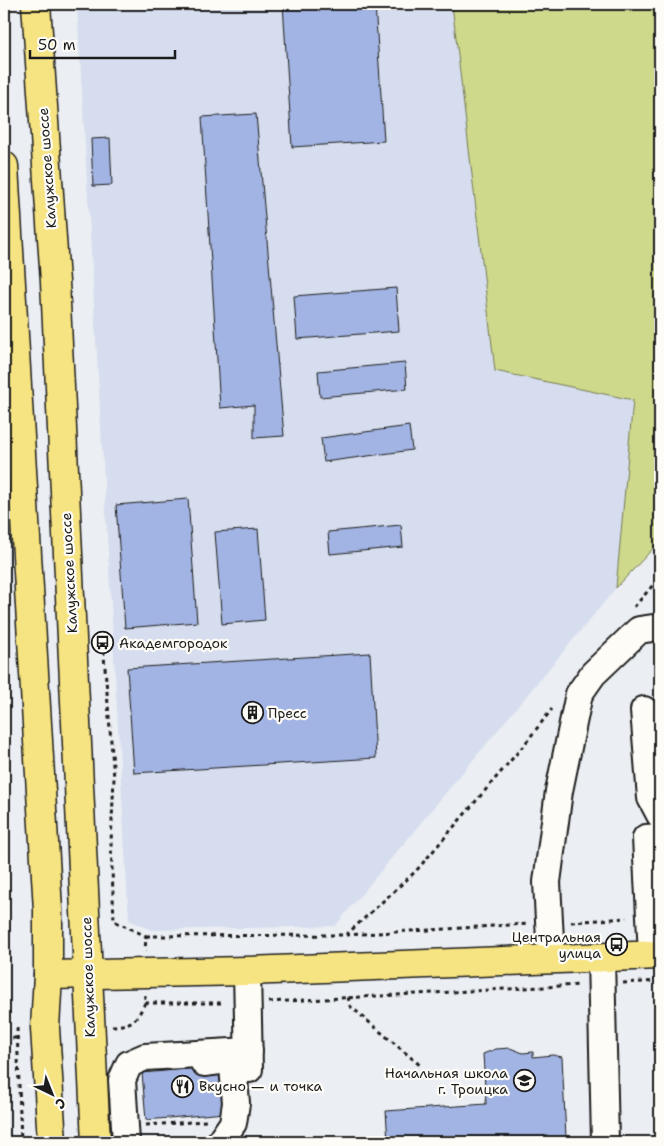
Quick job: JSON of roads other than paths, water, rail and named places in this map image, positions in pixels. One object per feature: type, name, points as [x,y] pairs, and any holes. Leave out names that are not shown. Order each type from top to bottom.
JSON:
[{"type":"main road","name":"Калужское шоссе","points":[[36,4],[55,282],[96,1142]]},
{"type":"main road","points":[[4,166],[7,268],[48,910],[48,975],[45,1028],[52,1142]]},
{"type":"main road","points":[[48,975],[247,971],[656,955]]},
{"type":"lane","points":[[551,959],[547,882],[559,791],[579,694],[593,674],[639,630],[660,627]]},
{"type":"lane","points":[[644,710],[651,798],[660,815]]},
{"type":"lane","points":[[656,955],[650,917],[646,838],[660,837]]},
{"type":"lane","points":[[601,957],[605,1142]]},
{"type":"lane","points":[[225,1142],[233,1138],[249,1116],[247,971]]},
{"type":"lane","points":[[132,1134],[122,1080],[129,1064],[145,1057],[249,1051]]},
{"type":"lane","points":[[126,1071],[220,1061],[231,1063],[233,1066],[236,1103],[233,1123],[214,1132]]},
{"type":"place","name":"Академгородок","points":[[103,643]]},
{"type":"place","name":"Пресс","points":[[252,713]]},
{"type":"place","name":"Центральная улица","points":[[617,945]]},
{"type":"place","name":"Начальная школа г. Троицка","points":[[524,1081]]},
{"type":"place","name":"Вкусно — и точка","points":[[183,1086]]}]
